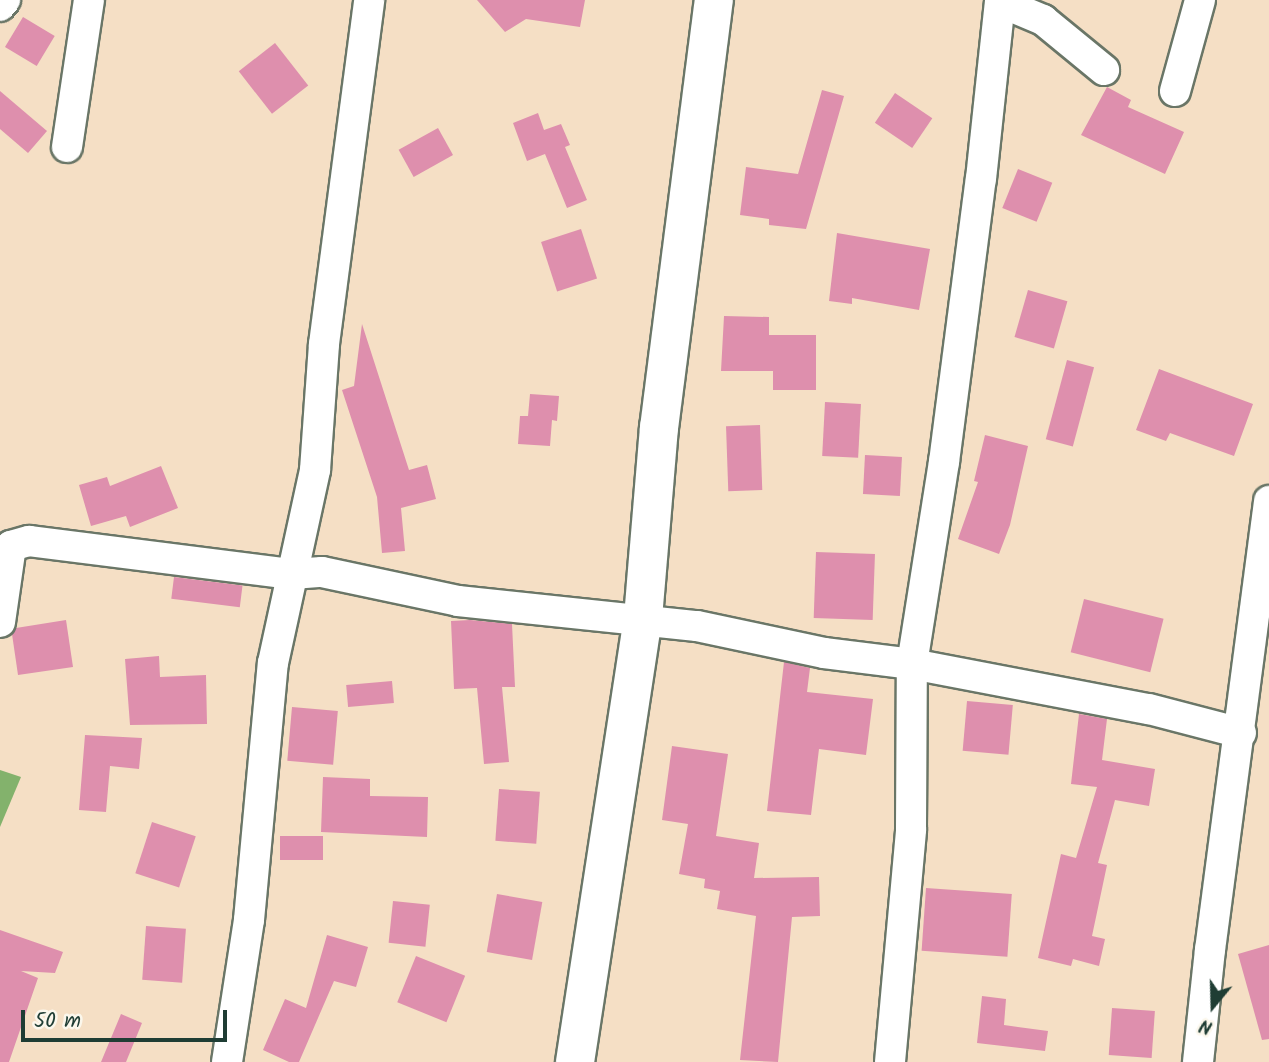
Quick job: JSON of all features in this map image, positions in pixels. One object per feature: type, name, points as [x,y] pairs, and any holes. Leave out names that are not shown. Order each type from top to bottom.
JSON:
[{"type":"main road","points":[[575,1062],[643,618],[659,428],[714,0]]},
{"type":"street","points":[[0,6],[5,0]]},
{"type":"street","points":[[67,147],[89,0]]},
{"type":"street","points":[[227,1062],[249,920],[274,663],[315,470],[324,344],[369,0]]},
{"type":"street","points":[[1175,91],[1200,0]]},
{"type":"street","points":[[890,1062],[911,829],[912,664],[941,486],[981,179],[1000,1],[1043,20],[1104,70]]},
{"type":"street","points":[[1198,1062],[1210,950],[1241,733],[1269,501]]},
{"type":"street","points":[[0,622],[11,546],[19,542],[292,573],[322,572],[458,601],[643,618],[750,636],[824,653],[912,664],[1149,709],[1241,733]]},
{"type":"green space","points":[[0,770],[21,777],[0,827]]},
{"type":"building","points":[[477,0],[585,0],[580,27],[526,19],[505,32]]},
{"type":"building","points":[[23,17],[55,36],[37,66],[5,47]]},
{"type":"building","points":[[275,43],[308,86],[272,114],[239,71]]},
{"type":"building","points":[[1107,87],[1131,100],[1128,107],[1184,132],[1165,174],[1081,135]]},
{"type":"building","points":[[822,90],[844,96],[806,229],[769,225],[769,219],[740,215],[746,167],[798,174]]},
{"type":"building","points":[[0,91],[47,131],[28,153],[0,129]]},
{"type":"building","points":[[895,93],[932,118],[912,148],[875,123]]},
{"type":"building","points":[[538,113],[544,130],[561,124],[570,145],[565,147],[587,200],[567,208],[545,154],[527,161],[513,123]]},
{"type":"building","points":[[438,128],[453,155],[414,177],[399,150]]},
{"type":"building","points":[[1018,169],[1052,183],[1037,222],[1002,208]]},
{"type":"building","points":[[581,229],[597,278],[557,291],[541,242]]},
{"type":"building","points":[[837,233],[930,249],[919,310],[852,298],[852,304],[829,301]]},
{"type":"building","points":[[1028,290],[1067,301],[1054,348],[1014,337]]},
{"type":"building","points":[[724,316],[769,317],[769,335],[816,335],[816,390],[773,390],[773,371],[721,371]]},
{"type":"building","points":[[362,324],[409,470],[427,465],[436,499],[401,508],[405,551],[382,553],[377,497],[342,390],[354,386]]},
{"type":"building","points":[[1067,360],[1094,367],[1073,446],[1046,439]]},
{"type":"building","points":[[1159,369],[1253,404],[1234,456],[1170,433],[1166,441],[1136,430]]},
{"type":"building","points":[[530,394],[559,396],[557,421],[552,420],[550,446],[518,444],[520,416],[528,416]]},
{"type":"building","points":[[825,402],[861,404],[858,458],[822,456]]},
{"type":"building","points":[[760,425],[762,490],[728,491],[726,426]]},
{"type":"building","points":[[985,435],[1028,446],[1010,525],[999,554],[958,539],[978,482],[974,481]]},
{"type":"building","points":[[865,455],[902,457],[900,496],[863,494]]},
{"type":"building","points":[[161,466],[178,508],[130,527],[126,516],[91,526],[79,485],[107,477],[110,486]]},
{"type":"building","points":[[816,552],[875,554],[873,620],[814,618]]},
{"type":"building","points":[[174,577],[242,585],[240,607],[171,599]]},
{"type":"building","points":[[1084,599],[1164,619],[1150,672],[1071,652]]},
{"type":"building","points":[[66,620],[73,667],[18,675],[12,634],[16,628]]},
{"type":"building","points":[[451,621],[512,624],[515,687],[502,687],[509,762],[484,764],[477,688],[454,689]]},
{"type":"building","points":[[159,656],[160,677],[206,675],[207,724],[130,725],[125,659]]},
{"type":"building","points":[[784,662],[810,668],[807,692],[873,699],[866,755],[819,749],[811,815],[767,811]]},
{"type":"building","points":[[392,681],[394,703],[348,707],[346,685]]},
{"type":"building","points":[[967,701],[1013,705],[1008,755],[963,751]]},
{"type":"building","points":[[292,707],[338,711],[333,765],[287,761]]},
{"type":"building","points":[[1079,714],[1107,719],[1102,760],[1155,769],[1149,806],[1115,800],[1098,863],[1107,865],[1092,936],[1105,939],[1099,966],[1073,959],[1071,966],[1038,958],[1061,854],[1076,858],[1097,787],[1071,784]]},
{"type":"building","points":[[85,735],[142,738],[139,769],[110,766],[106,812],[79,810]]},
{"type":"building","points":[[672,746],[728,754],[716,836],[759,843],[754,878],[819,877],[820,916],[792,917],[778,1062],[740,1060],[756,916],[717,909],[720,891],[704,888],[705,879],[679,874],[688,824],[662,820]]},
{"type":"building","points":[[323,777],[370,779],[370,796],[428,797],[427,837],[321,832]]},
{"type":"building","points":[[499,789],[540,792],[536,844],[495,841]]},
{"type":"building","points":[[152,822],[196,836],[179,888],[135,873]]},
{"type":"building","points":[[280,836],[323,836],[323,860],[280,860]]},
{"type":"building","points":[[926,888],[1012,894],[1007,957],[922,951]]},
{"type":"building","points":[[497,894],[542,902],[532,960],[487,952]]},
{"type":"building","points":[[393,901],[430,905],[425,947],[389,943]]},
{"type":"building","points":[[146,926],[186,929],[182,983],[142,980]]},
{"type":"building","points":[[0,930],[63,952],[55,973],[21,971],[38,978],[9,1062],[0,1062]]},
{"type":"building","points":[[327,935],[368,947],[356,987],[334,981],[299,1062],[289,1062],[263,1050],[285,999],[306,1008]]},
{"type":"building","points":[[1269,945],[1269,1039],[1262,1040],[1238,954]]},
{"type":"building","points":[[416,956],[465,976],[446,1022],[397,1002]]},
{"type":"building","points":[[982,996],[1006,999],[1004,1025],[1048,1031],[1045,1051],[977,1043]]},
{"type":"building","points":[[1112,1008],[1155,1011],[1152,1058],[1109,1055]]},
{"type":"building","points":[[121,1014],[142,1023],[126,1062],[101,1062]]}]
